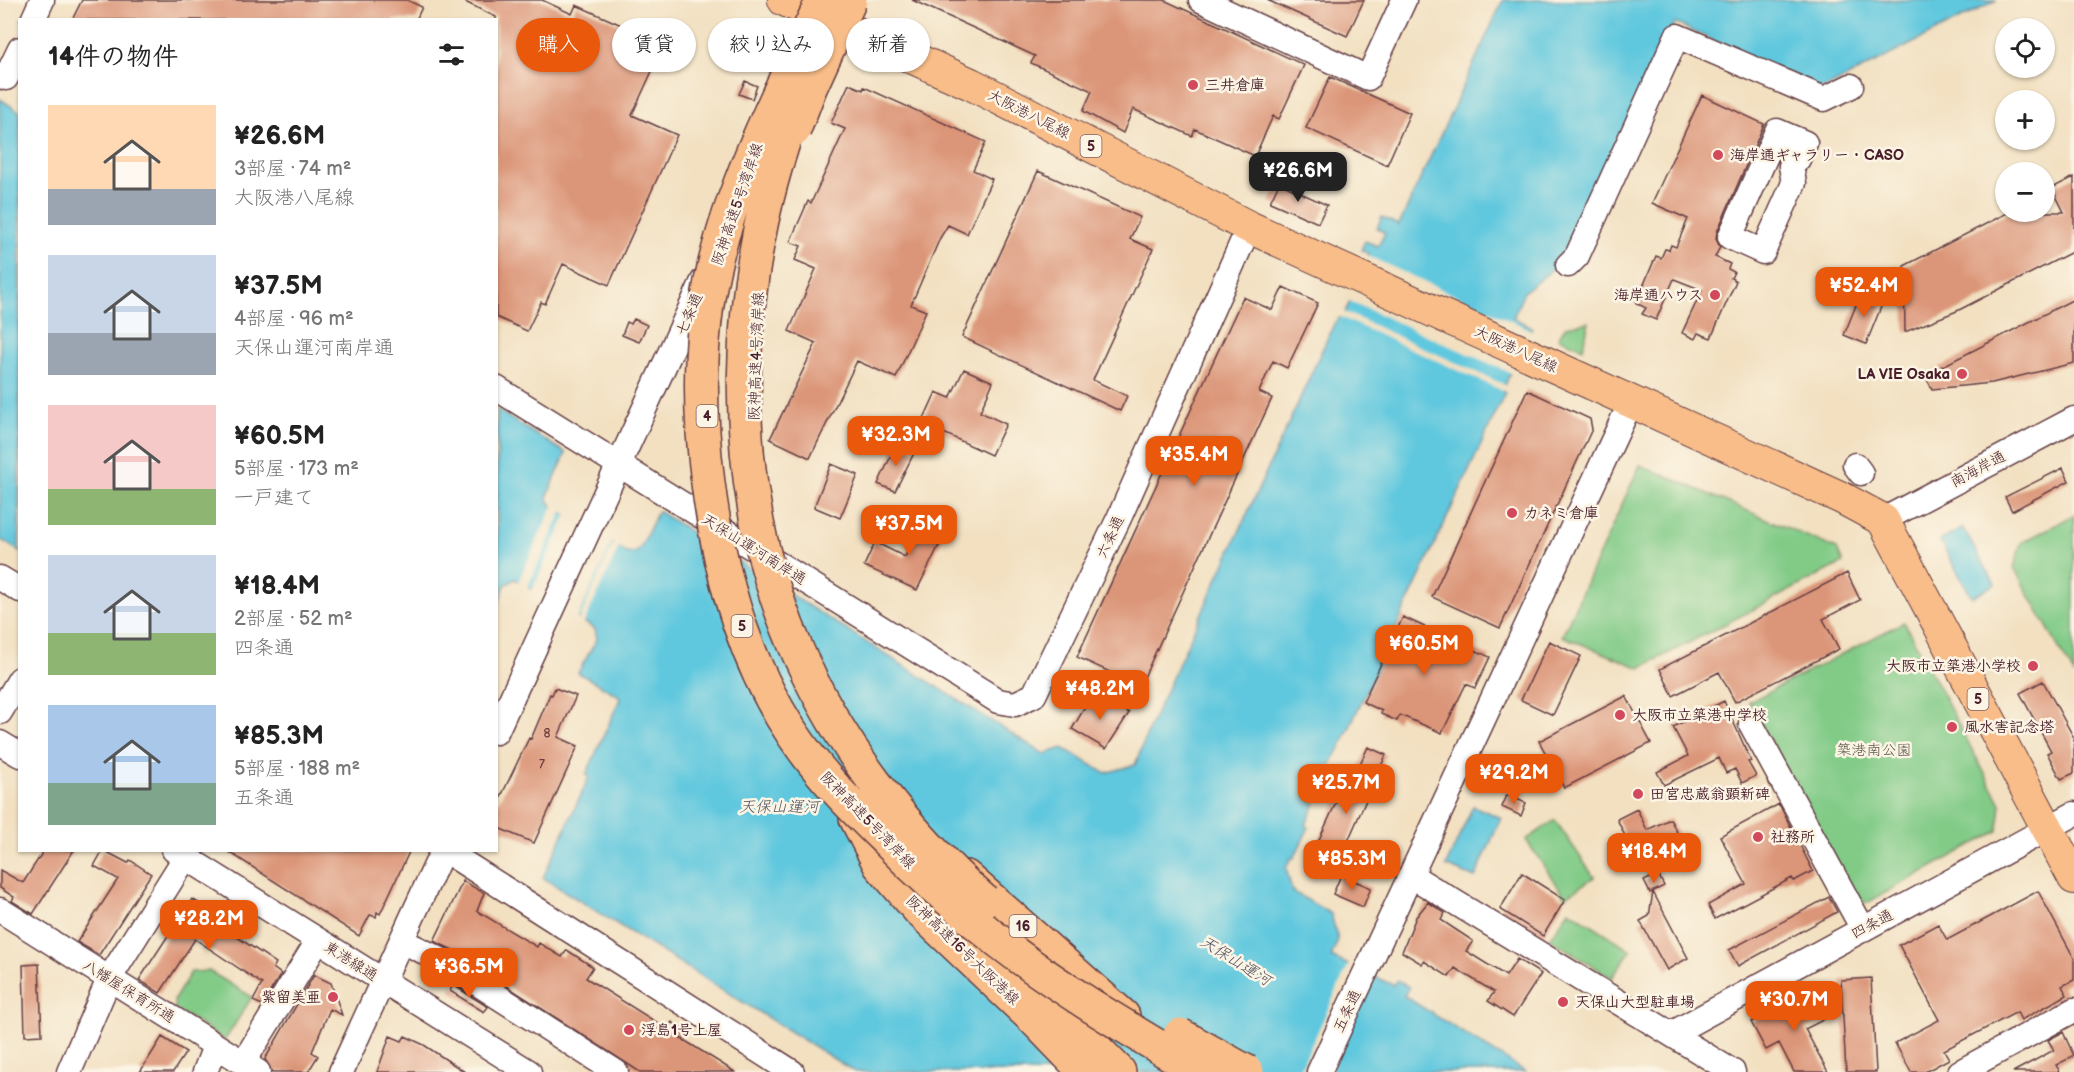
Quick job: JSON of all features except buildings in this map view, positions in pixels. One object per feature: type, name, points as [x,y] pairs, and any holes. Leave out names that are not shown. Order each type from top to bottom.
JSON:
[{"type":"highway","name":"阪神高速4号湾岸線","points":[[831,3],[810,88],[794,131],[771,218],[754,324],[753,432],[769,541],[784,593],[801,639],[847,732],[913,819],[967,877],[1126,1019],[1176,1072]]},
{"type":"highway","name":"4","points":[[831,3],[776,94],[723,242],[712,309],[707,416],[712,472],[721,531],[738,598],[754,642],[776,693],[810,752],[856,818]]},
{"type":"highway","name":"阪神高速5号湾岸線","points":[[831,3],[753,154],[726,226],[709,293],[704,342],[702,425],[718,546],[737,612],[767,686],[792,734],[844,799],[998,941],[1128,1028],[1201,1072]]},
{"type":"highway","name":"阪神高速5号湾岸線","points":[[831,3],[778,158],[753,269],[747,324],[746,434],[752,491],[762,543],[787,625],[818,692],[842,735],[902,816],[962,882],[1032,940],[1114,996],[1247,1072]]},
{"type":"highway","name":"阪神高速16号大阪港線","points":[[856,818],[880,865],[919,910],[1036,1021],[1085,1072]]},
{"type":"highway","points":[[856,818],[1063,1013],[1119,1072]]},
{"type":"main road","name":"大阪港八尾線","points":[[784,0],[831,3],[980,89],[1249,227],[1523,351],[1832,494],[1883,520]]},
{"type":"main road","name":"5","points":[[1883,520],[2061,822],[2074,878]]},
{"type":"street","points":[[34,18],[42,0]]},
{"type":"street","points":[[1201,0],[1368,78],[1404,0]]},
{"type":"street","name":"七条通","points":[[498,728],[831,3]]},
{"type":"street","points":[[1568,265],[1577,256],[1677,36],[1824,99],[1851,86]]},
{"type":"street","points":[[8,80],[18,54]]},
{"type":"street","points":[[1777,131],[1805,143],[1798,159],[1794,157],[1791,166],[1794,183],[1763,252],[1730,237],[1777,131]]},
{"type":"street","name":"六条通","points":[[1015,704],[1034,695],[1119,518],[1249,227]]},
{"type":"street","name":"天保山運河南岸通","points":[[498,389],[998,701],[1015,704]]},
{"type":"street","name":"五条通","points":[[1319,1072],[1631,402]]},
{"type":"street","name":"南海岸通","points":[[1883,520],[2074,419]]},
{"type":"street","points":[[0,578],[18,589]]},
{"type":"street","points":[[0,712],[18,682]]},
{"type":"street","points":[[1751,724],[1863,928]]},
{"type":"street","points":[[0,742],[18,754]]},
{"type":"street","name":"四条通","points":[[1671,1034],[2061,822]]},
{"type":"street","points":[[341,1072],[442,852]]},
{"type":"street","points":[[446,852],[792,1072]]},
{"type":"street","points":[[69,1072],[109,979],[179,854]]},
{"type":"street","name":"東港線通","points":[[179,854],[528,1072]]},
{"type":"street","points":[[1412,876],[1733,1072]]},
{"type":"street","name":"八幡屋保育所通","points":[[0,910],[250,1067]]},
{"type":"street","points":[[250,1067],[318,941]]},
{"type":"street","points":[[402,941],[439,959],[616,1072]]},
{"type":"street","points":[[1960,1072],[2074,1010]]},
{"type":"street","points":[[205,1072],[215,1046]]},
{"type":"green space","points":[[1589,322],[1583,348],[1558,338],[1566,326]]},
{"type":"green space","points":[[1640,465],[1837,549],[1843,563],[1640,668],[1562,636]]},
{"type":"green space","points":[[2074,515],[2074,675],[2014,568],[2021,543]]},
{"type":"green space","name":"築港南公園","points":[[1904,622],[2001,804],[1998,831],[1867,903],[1855,899],[1749,702]]},
{"type":"green space","points":[[1555,820],[1594,877],[1565,897],[1526,840]]},
{"type":"green space","points":[[1569,910],[1631,950],[1612,978],[1550,939]]},
{"type":"green space","points":[[209,971],[252,997],[225,1040],[175,1009],[174,1000],[191,972]]},
{"type":"water","name":"天保山運河","points":[[1503,0],[1997,0],[1822,90],[1675,23],[1568,257],[1524,292],[1513,318],[1532,327],[1502,391],[1505,393],[1339,750],[1324,776],[1324,783],[1306,825],[1309,827],[1294,858],[1291,858],[1286,868],[1292,891],[1331,914],[1338,940],[1331,957],[1393,985],[1397,980],[1409,987],[1404,996],[1526,1072],[855,1072],[543,878],[589,777],[586,775],[620,699],[618,695],[578,673],[597,639],[595,629],[515,579],[505,585],[498,605],[498,411],[566,453],[547,497],[552,506],[627,553],[635,553],[641,547],[658,511],[1044,754],[1063,748],[1105,773],[1135,765],[1151,724],[1334,324],[1346,311],[1369,254],[1361,250],[1365,241],[1378,246],[1385,233],[1377,228],[1382,217],[1399,225]]},
{"type":"water","points":[[0,99],[18,111],[18,550],[0,539]]},
{"type":"water","points":[[1963,528],[1995,584],[1972,597],[1940,541]]},
{"type":"water","points":[[1473,806],[1501,818],[1475,878],[1446,866]]},
{"type":"pier","points":[[1366,255],[1533,331],[1513,374],[1347,300]]},
{"type":"pier","points":[[1342,311],[1507,386],[1508,393],[1338,316]]},
{"type":"pier","points":[[554,504],[563,509],[526,590],[517,584]]},
{"type":"pier","points":[[568,512],[613,541],[576,621],[531,593]]},
{"type":"pier","points":[[614,542],[620,545],[583,625],[578,622]]},
{"type":"pier","points":[[1350,962],[1376,973],[1330,1072],[1299,1072]]},
{"type":"place","name":"三井倉庫","points":[[1193,85]]},
{"type":"place","name":"海岸通ギャラリー・CASO","points":[[1718,155]]},
{"type":"place","name":"海岸通ハウス","points":[[1715,295]]},
{"type":"place","name":"LA VIE Osaka","points":[[1962,374]]},
{"type":"place","name":"カネミ倉庫","points":[[1512,513]]},
{"type":"place","name":"大阪市立築港小学校","points":[[2033,666]]},
{"type":"place","name":"大阪市立築港中学校","points":[[1620,715]]},
{"type":"place","name":"風水害記念塔","points":[[1952,727]]},
{"type":"place","name":"田宮忠蔵翁顕新碑","points":[[1638,794]]},
{"type":"place","name":"社務所","points":[[1758,837]]},
{"type":"place","name":"紫留美亜","points":[[333,997]]},
{"type":"place","name":"天保山大型駐車場","points":[[1563,1002]]},
{"type":"place","name":"浮島1号上屋","points":[[629,1030]]}]
